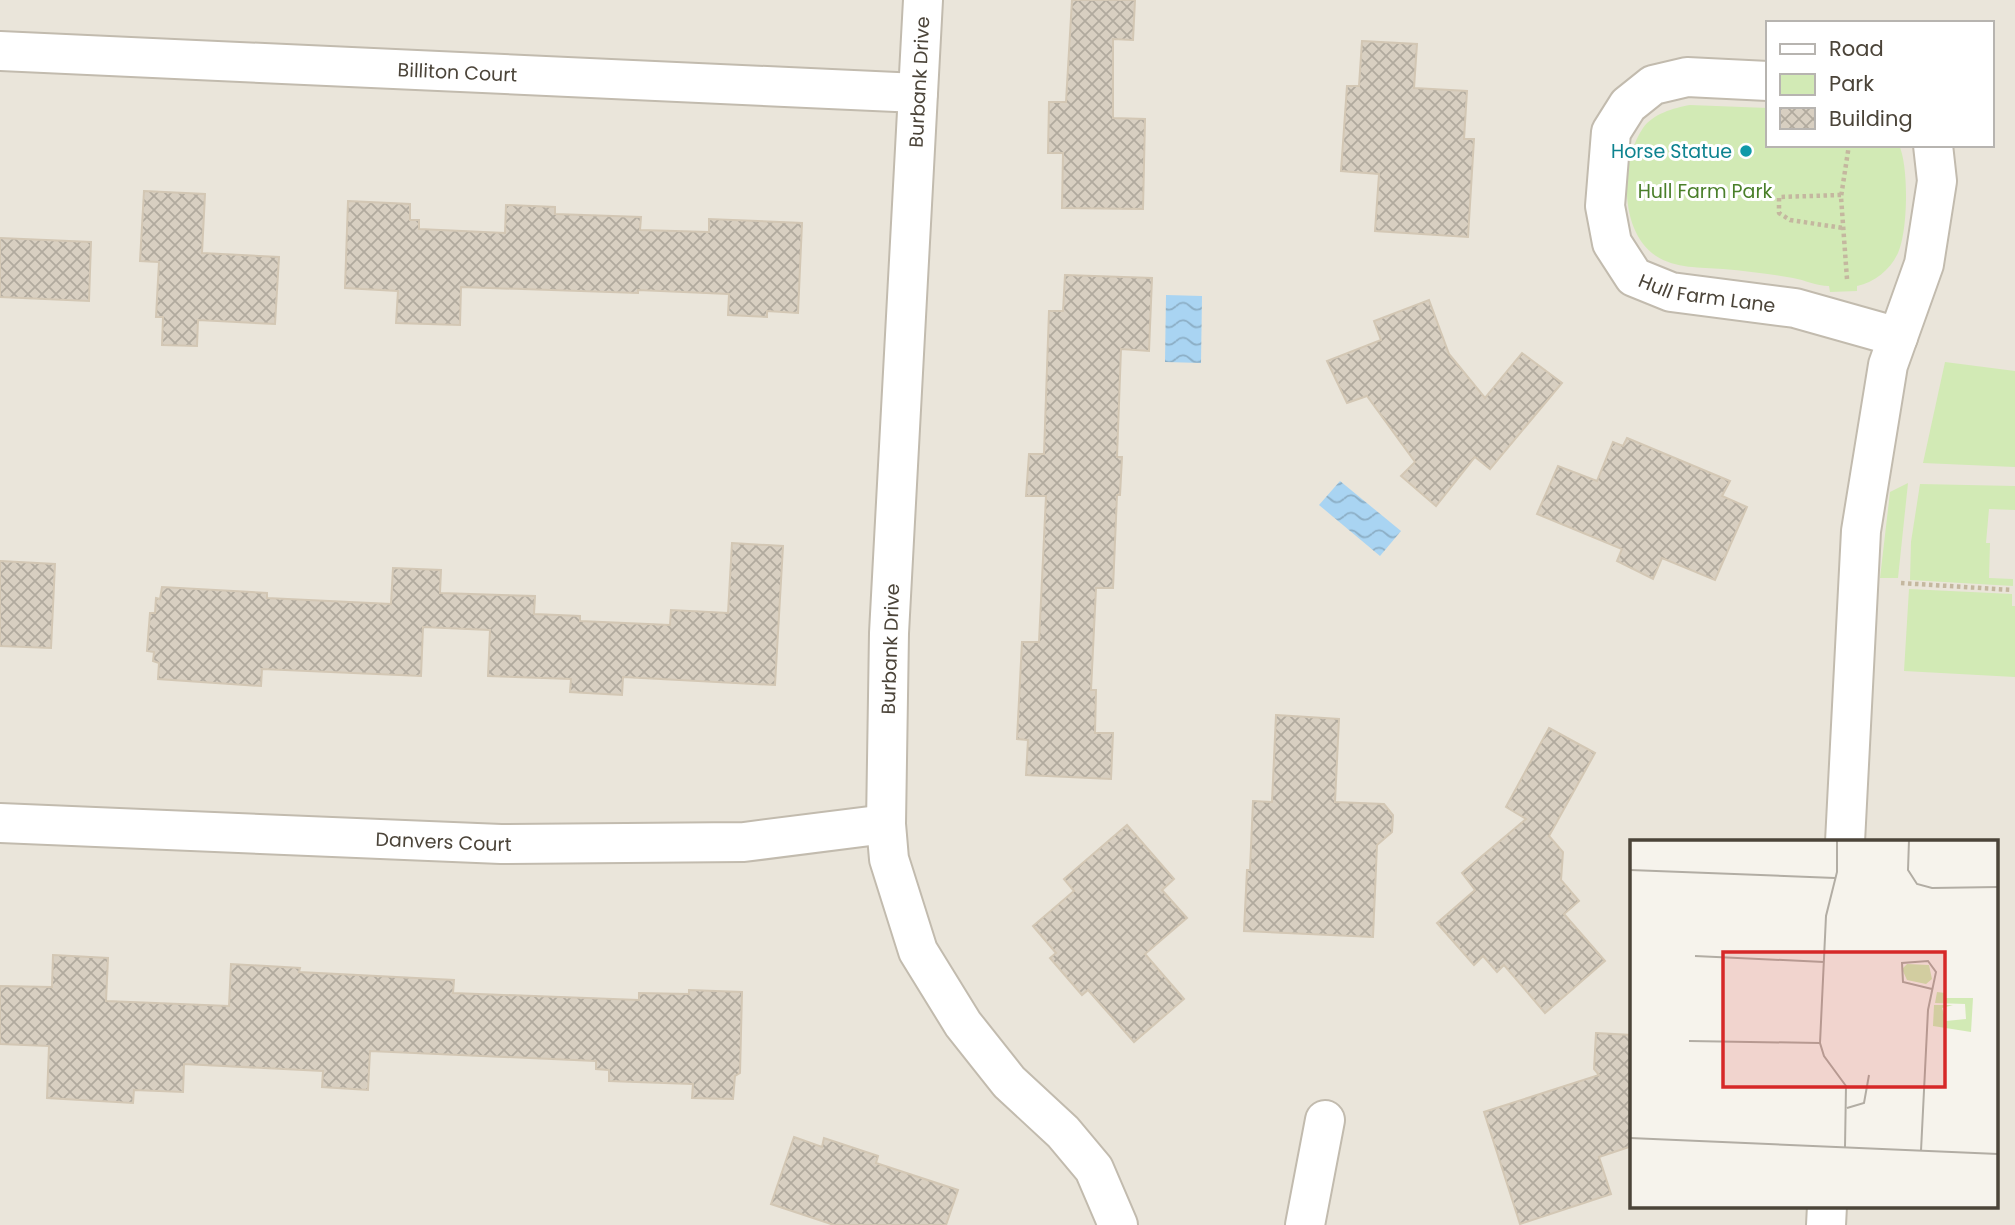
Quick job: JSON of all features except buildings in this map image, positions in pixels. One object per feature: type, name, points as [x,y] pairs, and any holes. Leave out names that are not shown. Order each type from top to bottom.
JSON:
[{"type":"street","name":"Burbank Drive","points":[[923,0],[889,633],[886,824],[889,859],[918,951],[963,1024],[1009,1082],[1063,1132],[1094,1169],[1118,1225]]},
{"type":"street","name":"Billiton Court","points":[[0,51],[918,93]]},
{"type":"street","name":"Hull Farm Lane","points":[[1766,80],[1687,77],[1653,85],[1628,105],[1611,132],[1605,206],[1612,243],[1634,276],[1671,292],[1795,308],[1898,337]]},
{"type":"street","points":[[1845,840],[1861,531],[1888,365],[1924,264],[1937,181],[1933,147]]},
{"type":"street","name":"Danvers Court","points":[[0,822],[501,844],[744,842],[886,824]]},
{"type":"street","points":[[1305,1225],[1325,1120]]},
{"type":"path","points":[[1848,287],[1841,195],[1849,147]]},
{"type":"path","points":[[1841,195],[1779,197],[1779,213],[1790,220],[1843,228]]},
{"type":"path","points":[[1858,581],[2012,590]]},
{"type":"shaded area","points":[[0,0],[2015,0],[2015,1225],[0,1225]]},
{"type":"green space","name":"Hull Farm Park","points":[[1690,105],[1766,108],[1766,147],[1900,147],[1906,183],[1904,230],[1898,253],[1891,265],[1876,278],[1857,286],[1857,291],[1830,292],[1829,286],[1797,279],[1680,265],[1656,256],[1644,245],[1635,231],[1627,195],[1627,177],[1635,142],[1643,128],[1652,119]]},
{"type":"green space","points":[[1945,362],[2015,371],[2015,467],[1923,463]]},
{"type":"green space","points":[[1908,483],[1898,578],[1880,578],[1890,492]]},
{"type":"green space","points":[[1920,484],[2015,486],[2015,510],[1989,509],[1986,543],[1990,543],[1989,578],[2013,579],[2013,586],[1910,580],[1911,542]]},
{"type":"green space","points":[[1909,589],[2012,594],[2012,606],[2015,606],[2015,677],[1904,671]]},
{"type":"water","points":[[1166,295],[1202,296],[1201,363],[1165,362]]},
{"type":"water","points":[[1340,481],[1401,531],[1380,556],[1319,505]]},
{"type":"place","name":"Horse Statue","points":[[1746,151]]}]
